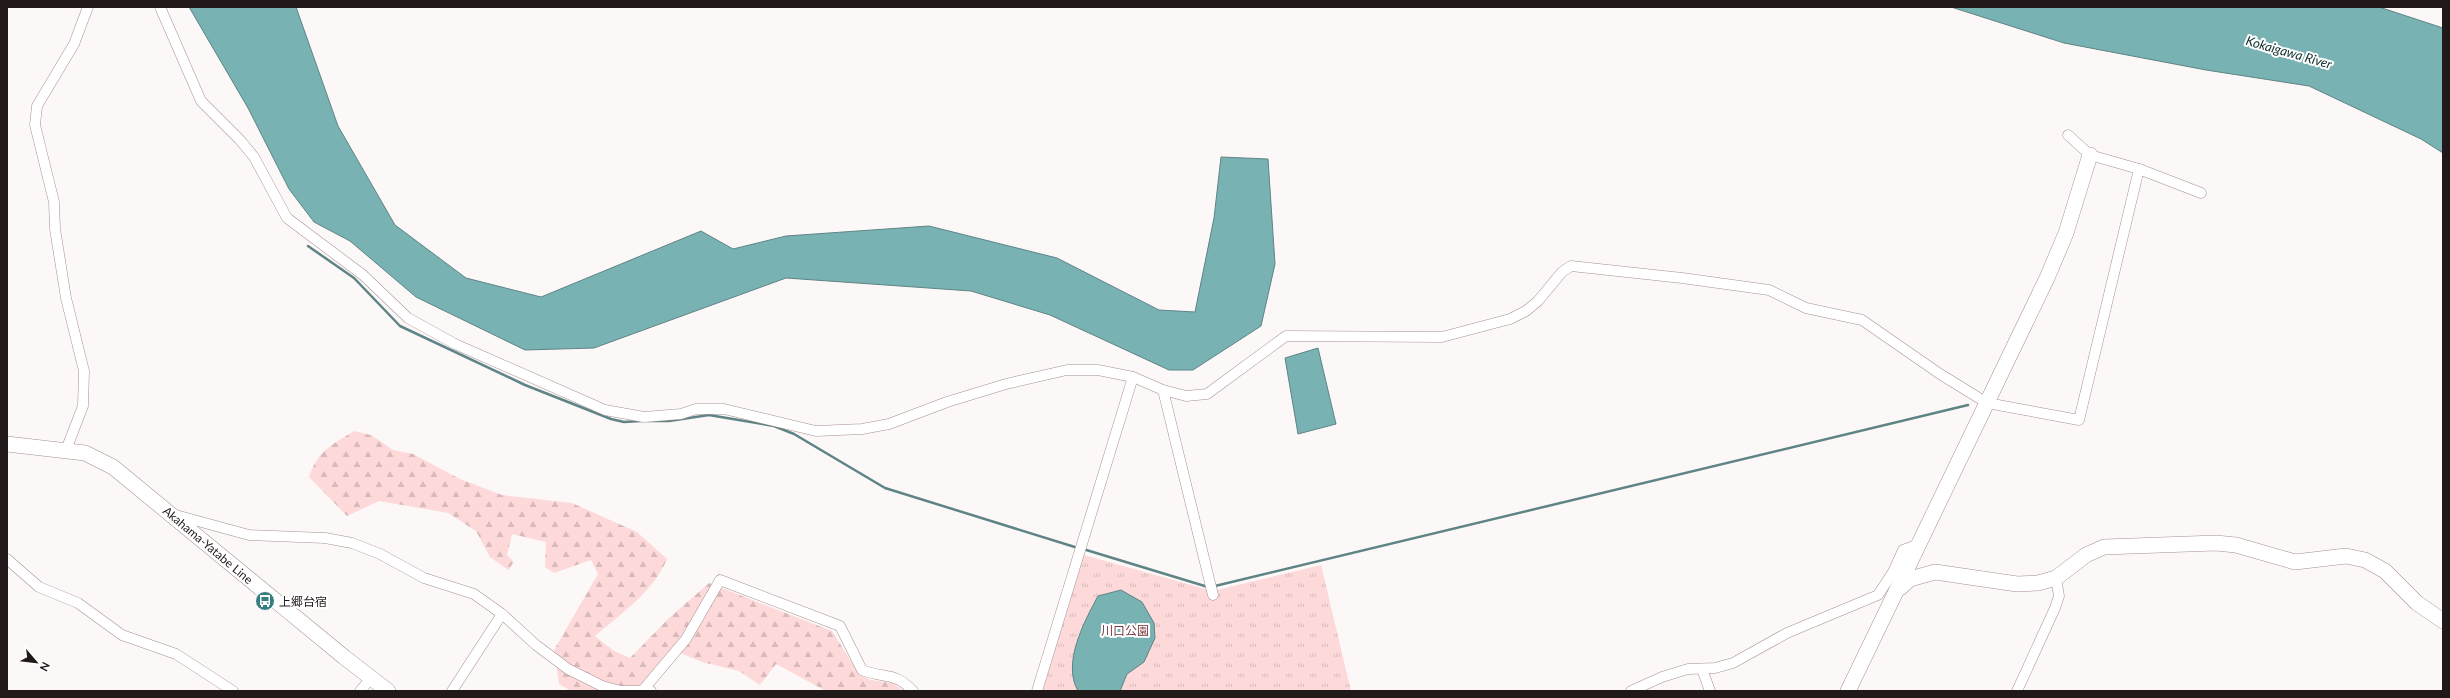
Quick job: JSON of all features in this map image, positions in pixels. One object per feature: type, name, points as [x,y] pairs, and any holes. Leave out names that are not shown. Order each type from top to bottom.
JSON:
[{"type":"street","points":[[66,450],[83,406],[84,371],[66,298],[55,229],[54,202],[35,125],[37,106],[74,44],[88,7]]},
{"type":"street","points":[[160,7],[201,101],[240,140],[254,157],[287,218],[364,275],[408,318],[455,344],[605,410],[644,417],[681,414],[696,409],[724,409],[816,431],[854,430],[889,424],[947,402],[1006,384],[1067,370],[1098,370],[1133,377],[1163,390],[1186,396],[1207,394],[1286,336],[1442,337],[1510,319],[1538,301],[1562,272],[1571,266],[1682,278],[1769,290],[1806,308],[1862,320],[1940,374],[1987,403],[2079,420],[2139,169]]},
{"type":"street","points":[[2068,135],[2090,155],[2139,169],[2201,193]]},
{"type":"street","points":[[1848,691],[1898,590],[2047,278],[2066,233],[2090,155]]},
{"type":"street","points":[[1037,691],[1133,377]]},
{"type":"street","points":[[1163,390],[1214,595]]},
{"type":"street","name":"Akahama-Yatabe Line","points":[[7,444],[85,453],[101,459],[171,514],[370,678],[388,691]]},
{"type":"street","points":[[171,514],[249,535],[325,538],[352,543],[380,554],[424,578],[474,594],[502,614],[536,645],[568,669],[602,686],[621,691],[647,691],[686,639],[720,580],[840,626],[862,670],[874,674],[898,677],[913,691]]},
{"type":"street","points":[[1898,590],[1910,579],[1935,572],[2017,584],[2038,583],[2056,578],[2096,550],[2120,544],[2216,542],[2236,545],[2295,562],[2354,557],[2376,564],[2417,603],[2443,622]]},
{"type":"street","points":[[1631,691],[1662,677],[1688,669],[1715,668],[1733,662],[1787,633],[1878,595],[1893,572],[1903,550],[1920,544]]},
{"type":"street","points":[[7,559],[39,587],[78,602],[122,635],[176,654],[233,691]]},
{"type":"street","points":[[2017,691],[2055,608],[2059,596],[2056,578]]},
{"type":"street","points":[[452,691],[502,614]]},
{"type":"street","points":[[1702,669],[1710,691]]},
{"type":"street","points":[[360,691],[370,678]]},
{"type":"green space","points":[[354,431],[371,435],[393,450],[413,454],[460,479],[502,495],[572,503],[637,532],[667,559],[654,582],[645,592],[595,636],[614,651],[630,658],[668,619],[709,583],[832,631],[859,674],[871,680],[893,683],[903,691],[826,691],[776,664],[760,685],[739,671],[702,662],[671,649],[635,691],[571,691],[559,684],[554,650],[598,574],[591,560],[554,573],[545,567],[546,542],[512,534],[507,555],[514,562],[508,570],[490,557],[476,531],[448,513],[379,501],[347,516],[309,477],[321,454]]},
{"type":"green space","name":"川口公園","points":[[1084,555],[1213,591],[1321,565],[1351,691],[1041,691]]},
{"type":"water","points":[[189,7],[296,7],[338,126],[395,225],[466,278],[541,297],[701,231],[733,249],[786,236],[929,226],[1057,258],[1159,310],[1195,312],[1214,218],[1221,157],[1268,159],[1275,264],[1261,326],[1193,370],[1169,370],[1050,315],[971,291],[786,278],[594,348],[525,350],[416,297],[350,241],[314,222],[289,189],[248,108]]},
{"type":"water","name":"Kokaigawa River","points":[[1951,7],[2379,7],[2443,28],[2443,153],[2421,139],[2309,86],[2206,70],[2064,43]]},
{"type":"water","points":[[1318,348],[1336,424],[1298,434],[1285,358]]},
{"type":"water","points":[[1121,590],[1142,602],[1154,623],[1155,638],[1144,662],[1127,674],[1120,691],[1078,691],[1072,668],[1081,630],[1098,596]]},
{"type":"waterway","points":[[308,246],[354,278],[400,326],[525,385],[611,419],[624,422],[641,421]]},
{"type":"waterway","points":[[1215,586],[1968,405]]},
{"type":"waterway","points":[[648,421],[669,421],[709,415],[774,426],[794,434],[885,488],[1078,548]]},
{"type":"waterway","points":[[1083,549],[1208,587]]},
{"type":"place","name":"上郷台宿","points":[[265,601]]}]
